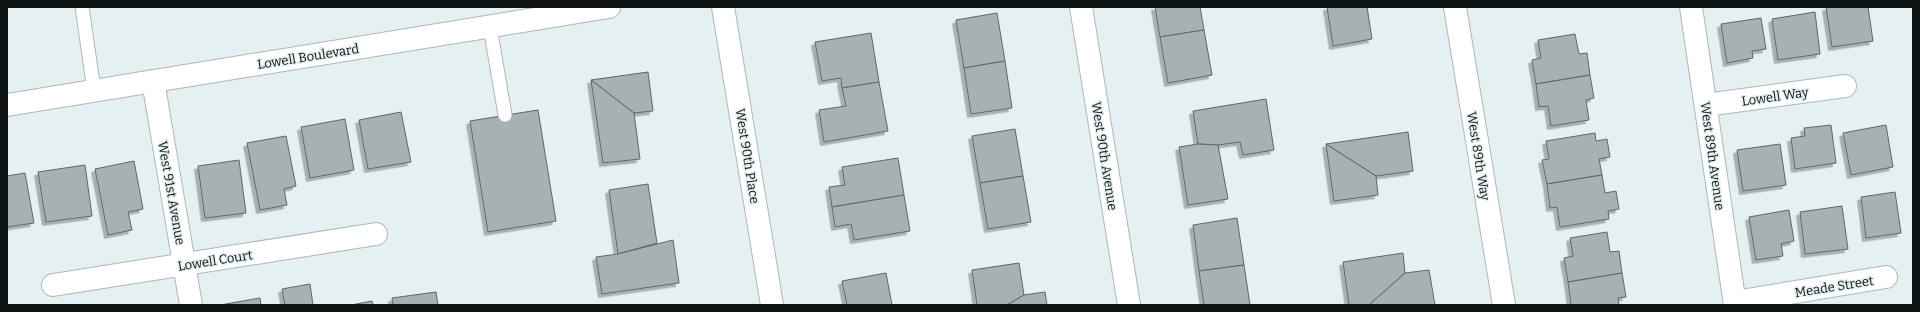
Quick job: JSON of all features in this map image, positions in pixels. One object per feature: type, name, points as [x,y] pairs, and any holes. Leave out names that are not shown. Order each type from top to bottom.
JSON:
[{"type":"street","name":"Lowell Boulevard","points":[[7,105],[490,27],[537,13],[609,7]]},
{"type":"street","name":"West 90th Place","points":[[723,7],[772,305]]},
{"type":"street","name":"West 90th Avenue","points":[[1081,7],[1129,305]]},
{"type":"street","name":"West 89th Way","points":[[1455,7],[1504,305]]},
{"type":"street","name":"West 89th Avenue","points":[[1691,7],[1735,303]]},
{"type":"street","name":"West 91st Avenue","points":[[154,82],[191,305]]},
{"type":"street","name":"Lowell Way","points":[[1706,105],[1844,86]]},
{"type":"street","name":"Lowell Court","points":[[53,285],[376,234]]},
{"type":"street","name":"Meade Street","points":[[1735,303],[1886,277]]},
{"type":"lane","points":[[82,7],[94,90]]},
{"type":"lane","points":[[490,27],[505,115]]},
{"type":"building","points":[[1155,7],[1200,7],[1204,30],[1160,37]]},
{"type":"building","points":[[1327,7],[1367,7],[1372,39],[1333,46]]},
{"type":"building","points":[[1826,7],[1868,7],[1873,41],[1832,47]]},
{"type":"building","points":[[1815,12],[1820,54],[1778,60],[1772,19]]},
{"type":"building","points":[[997,13],[1005,61],[964,68],[956,20]]},
{"type":"building","points":[[1761,18],[1766,49],[1752,51],[1753,58],[1727,63],[1721,24]]},
{"type":"building","points":[[1204,30],[1212,75],[1168,83],[1160,37]]},
{"type":"building","points":[[871,33],[879,82],[842,88],[841,78],[822,81],[815,42]]},
{"type":"building","points":[[1575,34],[1579,54],[1587,53],[1590,75],[1536,84],[1532,60],[1541,58],[1538,40]]},
{"type":"building","points":[[1005,61],[1012,108],[971,114],[964,68]]},
{"type":"building","points":[[648,72],[653,111],[634,113],[591,80]]},
{"type":"building","points":[[1590,75],[1594,98],[1586,100],[1589,120],[1551,126],[1548,106],[1539,107],[1536,84]]},
{"type":"building","points":[[591,80],[634,113],[640,159],[603,163]]},
{"type":"building","points":[[879,82],[888,131],[824,142],[819,110],[846,106],[842,88]]},
{"type":"building","points":[[1266,99],[1274,150],[1243,155],[1240,142],[1218,145],[1198,144],[1193,111]]},
{"type":"building","points":[[538,110],[556,221],[488,232],[470,121]]},
{"type":"building","points":[[401,112],[411,162],[368,169],[359,120]]},
{"type":"building","points":[[345,119],[354,170],[310,178],[301,127]]},
{"type":"building","points":[[1831,125],[1836,163],[1795,169],[1791,138],[1805,136],[1804,128]]},
{"type":"building","points":[[1886,125],[1893,167],[1851,175],[1843,133]]},
{"type":"building","points":[[1015,129],[1023,176],[980,183],[972,136]]},
{"type":"building","points":[[1408,132],[1413,171],[1376,176],[1326,144]]},
{"type":"building","points":[[1595,133],[1596,141],[1607,139],[1610,157],[1599,159],[1602,175],[1547,184],[1542,160],[1549,159],[1546,141]]},
{"type":"building","points":[[286,136],[296,186],[284,189],[287,205],[260,210],[247,143]]},
{"type":"building","points":[[1198,144],[1218,145],[1228,199],[1188,205],[1179,147]]},
{"type":"building","points":[[1326,144],[1376,176],[1378,195],[1334,201]]},
{"type":"building","points":[[1780,144],[1786,185],[1743,191],[1737,150]]},
{"type":"building","points":[[898,158],[904,195],[832,207],[829,187],[845,185],[842,167]]},
{"type":"building","points":[[239,160],[246,213],[205,218],[198,166]]},
{"type":"building","points":[[134,161],[143,209],[128,212],[132,230],[108,235],[95,169]]},
{"type":"building","points":[[85,165],[92,216],[46,222],[38,172]]},
{"type":"building","points":[[25,173],[34,223],[7,227],[7,176]]},
{"type":"building","points":[[1602,175],[1605,193],[1616,191],[1619,209],[1608,211],[1609,219],[1560,227],[1557,207],[1550,208],[1547,184]]},
{"type":"building","points":[[1023,176],[1031,222],[988,229],[980,183]]},
{"type":"building","points":[[648,184],[657,243],[618,254],[609,190]]},
{"type":"building","points":[[1895,192],[1901,233],[1866,238],[1861,197]]},
{"type":"building","points":[[904,195],[910,231],[854,240],[851,224],[835,227],[832,207]]},
{"type":"building","points":[[1842,206],[1848,249],[1805,254],[1800,212]]},
{"type":"building","points":[[1789,210],[1794,241],[1781,244],[1783,256],[1756,260],[1749,217]]},
{"type":"building","points":[[1237,218],[1244,265],[1199,271],[1193,225]]},
{"type":"building","points":[[1607,232],[1610,252],[1619,251],[1622,273],[1568,282],[1564,258],[1573,256],[1570,238]]},
{"type":"building","points":[[673,240],[679,283],[602,294],[596,257],[618,254]]},
{"type":"building","points":[[1403,253],[1405,273],[1369,305],[1349,305],[1343,262]]},
{"type":"building","points":[[1019,263],[1024,295],[1007,305],[977,305],[972,270]]},
{"type":"building","points":[[1244,265],[1250,305],[1204,305],[1199,271]]},
{"type":"building","points":[[1429,270],[1435,305],[1369,305],[1405,273]]},
{"type":"building","points":[[886,273],[892,305],[847,305],[842,281]]},
{"type":"building","points":[[1622,273],[1626,297],[1618,298],[1619,305],[1571,305],[1568,282]]},
{"type":"building","points":[[310,284],[313,305],[285,305],[282,289]]},
{"type":"building","points":[[436,292],[438,305],[393,305],[392,298]]},
{"type":"building","points":[[1045,292],[1047,305],[1007,305],[1024,295]]},
{"type":"building","points":[[260,298],[261,305],[220,305]]},
{"type":"building","points":[[372,301],[373,305],[351,305]]}]
